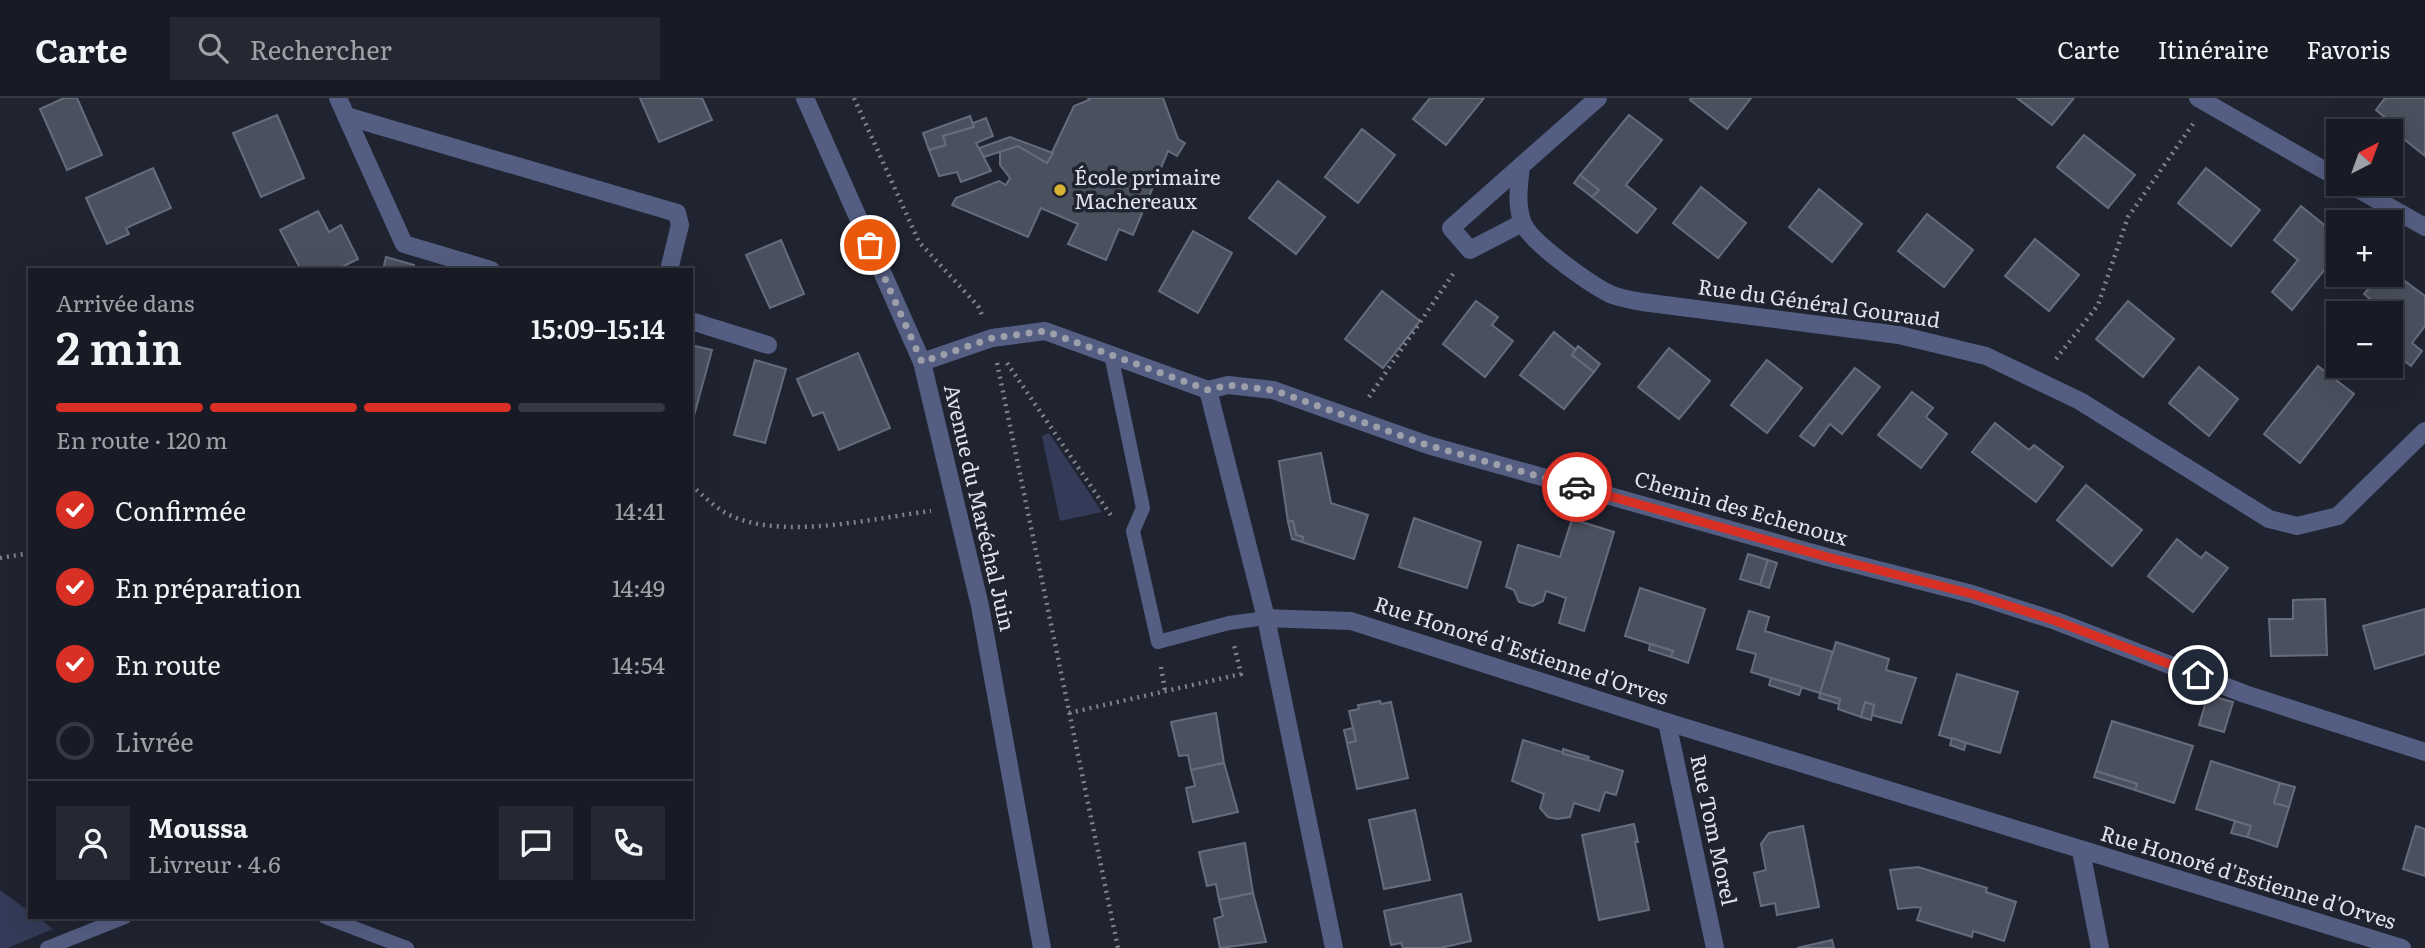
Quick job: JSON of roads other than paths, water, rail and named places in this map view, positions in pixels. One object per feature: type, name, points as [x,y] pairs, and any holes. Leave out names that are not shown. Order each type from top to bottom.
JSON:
[{"type":"street","points":[[338,98],[404,244],[484,268]]},
{"type":"street","name":"Avenue du Maréchal Juin","points":[[805,98],[922,362],[980,606],[1042,948]]},
{"type":"street","points":[[1521,166],[1518,196],[1522,223],[1470,250],[1451,229],[1521,166],[1598,98]]},
{"type":"street","points":[[2203,101],[2326,171]]},
{"type":"street","points":[[346,116],[677,213],[680,225],[669,268]]},
{"type":"street","points":[[2369,196],[2425,227]]},
{"type":"street","name":"Rue du Général Gouraud","points":[[1522,223],[1557,258],[1611,294],[1642,302],[1939,342],[1986,356],[2080,401],[2247,507],[2269,519],[2297,526],[2338,516],[2425,431]]},
{"type":"street","points":[[693,322],[768,345]]},
{"type":"street","name":"Chemin des Echenoux","points":[[922,362],[992,338],[1045,331],[1208,390],[1228,385],[1273,390],[1427,445],[1827,557],[1972,594],[2056,621],[2245,694],[2425,752]]},
{"type":"street","points":[[1208,390],[1266,618],[1334,948]]},
{"type":"street","name":"Rue Honoré d'Estienne d'Orves","points":[[1266,618],[1351,621],[1667,722],[2402,948]]},
{"type":"street","name":"Rue Tom Morel","points":[[1667,722],[1715,948]]},
{"type":"street","name":"Rue Honoré d'Estienne d'Orves","points":[[2081,850],[2100,948]]},
{"type":"lane","points":[[1111,355],[1143,508],[1133,531],[1158,642],[1229,623],[1266,618]]},
{"type":"lane","points":[[47,948],[120,919]]},
{"type":"lane","points":[[330,919],[407,948]]},
{"type":"place","name":"École primaire Machereaux","points":[[1060,190]]}]
